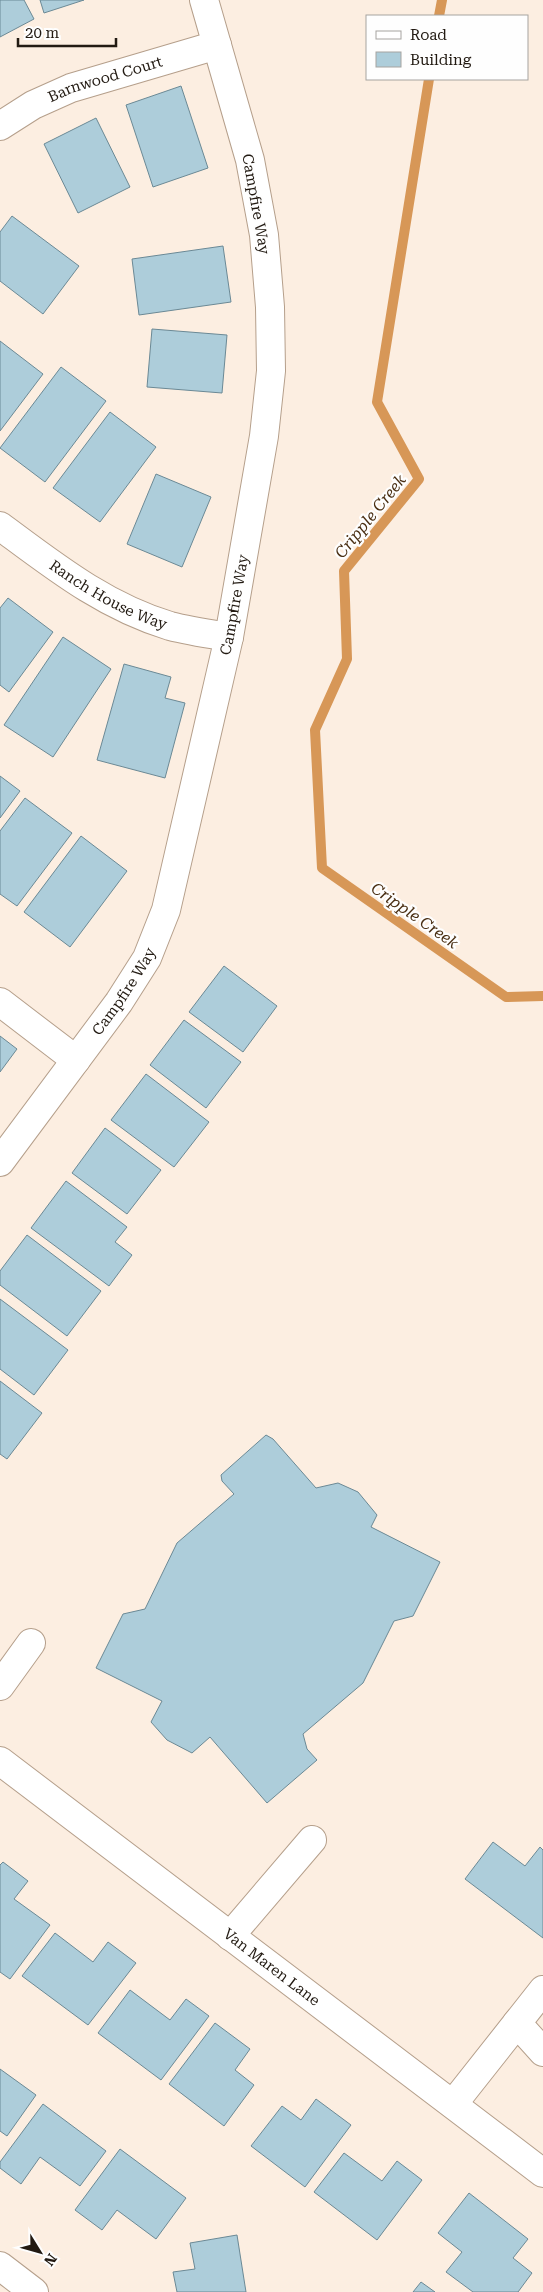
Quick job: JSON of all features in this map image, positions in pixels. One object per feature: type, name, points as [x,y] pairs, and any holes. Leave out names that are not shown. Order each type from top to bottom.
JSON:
[{"type":"street","name":"Campfire Way","points":[[0,1162],[119,1002],[147,958],[166,910],[230,637],[264,436],[270,371],[270,307],[264,235],[250,160],[204,0]]},
{"type":"street","name":"Barnwood Court","points":[[0,126],[34,105],[71,88],[218,45]]},
{"type":"street","name":"Ranch House Way","points":[[0,526],[76,583],[105,600],[171,626],[230,637]]},
{"type":"street","points":[[0,1002],[76,1060]]},
{"type":"street","points":[[0,1686],[31,1643]]},
{"type":"street","name":"Van Maren Lane","points":[[0,1761],[543,2173]]},
{"type":"street","points":[[230,1936],[312,1840]]},
{"type":"street","points":[[452,2104],[543,1990]]},
{"type":"street","points":[[517,2023],[543,2052]]},
{"type":"street","points":[[0,2266],[34,2292]]},
{"type":"building","points":[[0,0],[24,0],[34,19],[0,37]]},
{"type":"building","points":[[40,0],[84,0],[44,13]]},
{"type":"building","points":[[181,86],[208,168],[153,187],[126,105]]},
{"type":"building","points":[[96,118],[130,187],[78,213],[44,144]]},
{"type":"building","points":[[12,216],[79,266],[43,314],[0,281],[0,232]]},
{"type":"building","points":[[223,246],[231,302],[139,315],[132,259]]},
{"type":"building","points":[[152,329],[227,335],[222,393],[147,387]]},
{"type":"building","points":[[0,341],[43,374],[0,431]]},
{"type":"building","points":[[61,367],[106,401],[45,482],[0,448]]},
{"type":"building","points":[[110,412],[156,447],[100,522],[53,488]]},
{"type":"building","points":[[156,474],[211,497],[182,567],[127,544]]},
{"type":"building","points":[[8,598],[53,632],[9,692],[0,685],[0,608]]},
{"type":"building","points":[[63,637],[111,669],[53,757],[4,725]]},
{"type":"building","points":[[124,664],[171,677],[165,698],[185,703],[165,778],[97,760]]},
{"type":"building","points":[[0,776],[20,791],[0,818]]},
{"type":"building","points":[[25,798],[72,833],[17,906],[0,894],[0,831]]},
{"type":"building","points":[[81,836],[127,871],[70,947],[24,912]]},
{"type":"building","points":[[224,966],[277,1006],[243,1052],[189,1012]]},
{"type":"building","points":[[184,1020],[241,1062],[206,1108],[150,1065]]},
{"type":"building","points":[[0,1036],[17,1049],[0,1072]]},
{"type":"building","points":[[146,1074],[209,1122],[174,1167],[111,1120]]},
{"type":"building","points":[[105,1128],[161,1170],[127,1214],[72,1173]]},
{"type":"building","points":[[66,1181],[127,1227],[115,1242],[132,1255],[109,1286],[31,1228]]},
{"type":"building","points":[[27,1235],[101,1291],[67,1336],[0,1285],[0,1271]]},
{"type":"building","points":[[0,1299],[68,1350],[34,1395],[0,1369]]},
{"type":"building","points":[[0,1381],[42,1413],[7,1459],[0,1454]]},
{"type":"building","points":[[266,1435],[273,1439],[316,1488],[338,1483],[358,1492],[377,1515],[371,1527],[440,1562],[413,1616],[394,1621],[363,1683],[303,1734],[307,1749],[317,1760],[267,1803],[210,1737],[192,1753],[167,1740],[151,1722],[162,1701],[96,1668],[123,1614],[145,1609],[177,1543],[234,1494],[222,1481],[221,1475]]},
{"type":"building","points":[[493,1842],[525,1866],[540,1847],[543,1850],[543,1938],[465,1879]]},
{"type":"building","points":[[3,1862],[28,1881],[14,1899],[50,1925],[10,1979],[0,1972],[0,1865]]},
{"type":"building","points":[[55,1933],[93,1962],[108,1942],[136,1963],[88,2025],[22,1976]]},
{"type":"building","points":[[130,1990],[170,2020],[186,1999],[209,2016],[161,2080],[98,2033]]},
{"type":"building","points":[[215,2023],[250,2049],[235,2070],[254,2085],[224,2126],[169,2084]]},
{"type":"building","points":[[0,2069],[36,2095],[7,2136],[0,2131]]},
{"type":"building","points":[[316,2099],[351,2125],[305,2187],[251,2146],[282,2106],[301,2120]]},
{"type":"building","points":[[43,2104],[106,2151],[80,2186],[40,2157],[21,2184],[0,2168],[0,2162]]},
{"type":"building","points":[[120,2149],[186,2198],[156,2239],[117,2210],[102,2230],[75,2210]]},
{"type":"building","points":[[344,2153],[382,2181],[397,2161],[422,2180],[377,2240],[314,2192]]},
{"type":"building","points":[[469,2193],[528,2239],[513,2258],[532,2273],[518,2292],[473,2292],[446,2272],[462,2252],[438,2233]]},
{"type":"building","points":[[237,2235],[246,2292],[177,2292],[173,2272],[195,2269],[190,2243]]},
{"type":"building","points":[[421,2282],[435,2292],[413,2292]]},
{"type":"waterway","name":"Cripple Creek","points":[[439,15],[442,0]]},
{"type":"waterway","name":"Cripple Creek","points":[[429,80],[377,402],[419,479],[344,571],[347,659],[315,730],[322,868],[506,997],[543,996]]}]
